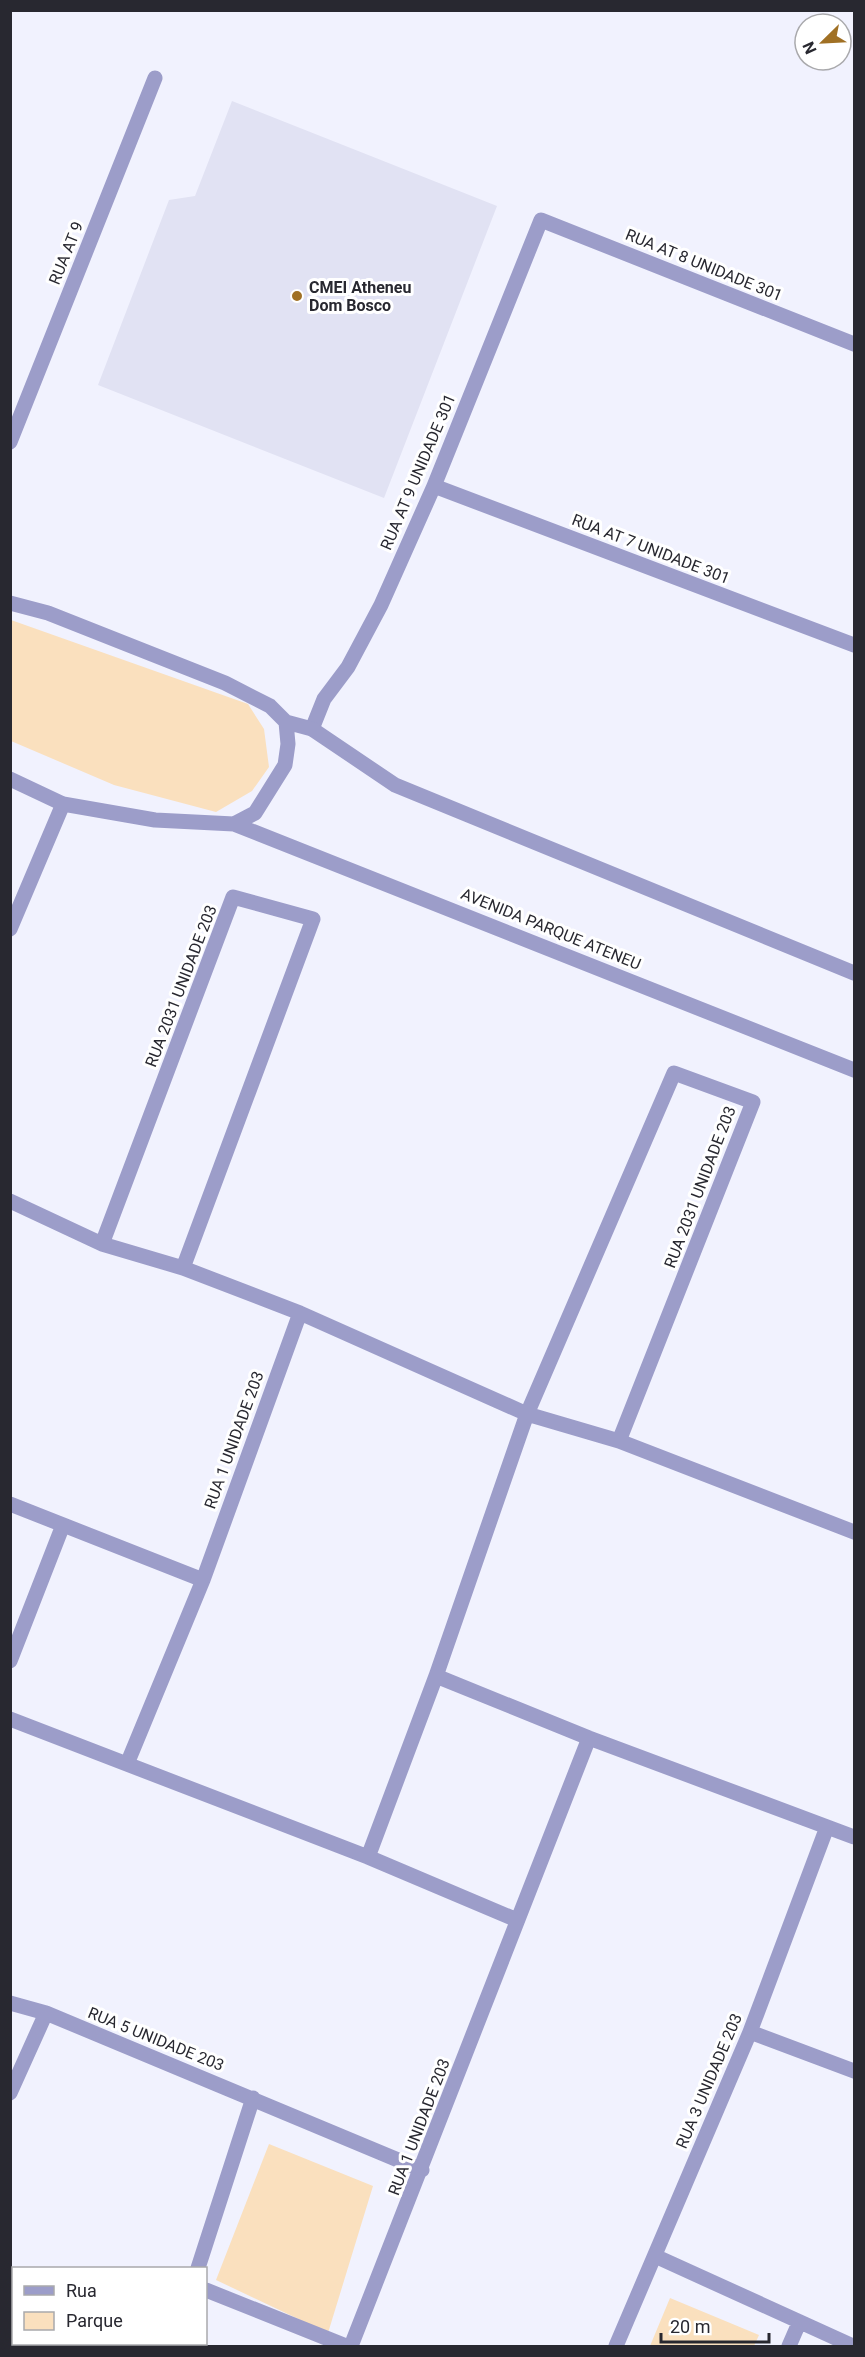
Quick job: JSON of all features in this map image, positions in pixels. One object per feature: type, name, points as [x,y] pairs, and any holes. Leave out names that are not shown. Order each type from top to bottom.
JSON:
[{"type":"street","name":"RUA AT 9","points":[[10,442],[154,78]]},
{"type":"street","name":"RUA AT 8 UNIDADE 301","points":[[541,220],[855,344]]},
{"type":"street","name":"RUA AT 9 UNIDADE 301","points":[[312,729],[324,699],[348,667],[381,605],[434,486],[541,220]]},
{"type":"street","name":"RUA AT 7 UNIDADE 301","points":[[434,486],[855,645]]},
{"type":"street","points":[[10,603],[48,613],[225,683],[270,706],[286,722],[312,729],[395,785],[855,973]]},
{"type":"street","points":[[234,824],[255,813],[285,765],[288,744],[286,722]]},
{"type":"street","name":"AVENIDA PARQUE ATENEU","points":[[10,779],[63,804],[155,820],[234,824],[855,1070]]},
{"type":"street","points":[[10,929],[63,804]]},
{"type":"street","name":"RUA 2031 UNIDADE 203","points":[[102,1244],[233,897],[313,919],[183,1269]]},
{"type":"street","name":"RUA 2031 UNIDADE 203","points":[[527,1414],[674,1073],[753,1102],[620,1441]]},
{"type":"street","points":[[10,1202],[102,1244],[183,1269],[300,1313],[527,1414],[620,1441],[855,1532]]},
{"type":"street","name":"RUA 1 UNIDADE 203","points":[[127,1764],[203,1580],[300,1313]]},
{"type":"street","points":[[368,1857],[436,1676],[527,1414]]},
{"type":"street","points":[[10,1504],[203,1580]]},
{"type":"street","points":[[10,1661],[63,1525]]},
{"type":"street","points":[[436,1676],[589,1738],[855,1838]]},
{"type":"street","points":[[10,1719],[368,1857],[517,1920]]},
{"type":"street","name":"RUA 1 UNIDADE 203","points":[[351,2346],[422,2170],[589,1738]]},
{"type":"street","name":"RUA 3 UNIDADE 203","points":[[616,2346],[750,2032],[827,1827]]},
{"type":"street","name":"RUA 5 UNIDADE 203","points":[[10,2003],[46,2013],[422,2170]]},
{"type":"street","points":[[10,2093],[46,2013]]},
{"type":"street","points":[[750,2032],[855,2071]]},
{"type":"street","points":[[198,2267],[253,2098]]},
{"type":"street","points":[[655,2256],[854,2346]]},
{"type":"street","points":[[207,2290],[346,2346]]},
{"type":"street","points":[[789,2346],[799,2323]]},
{"type":"shaded area","name":"CMEI Atheneu Dom Bosco","points":[[232,101],[497,206],[384,498],[98,385],[169,200],[195,196]]},
{"type":"green space","points":[[11,620],[248,704],[264,729],[269,767],[252,791],[216,812],[114,785],[11,741]]},
{"type":"green space","points":[[269,2144],[373,2186],[328,2333],[216,2280]]},
{"type":"green space","points":[[670,2298],[759,2335],[754,2346],[650,2346]]},
{"type":"place","name":"CMEI Atheneu Dom Bosco","points":[[297,296]]}]
